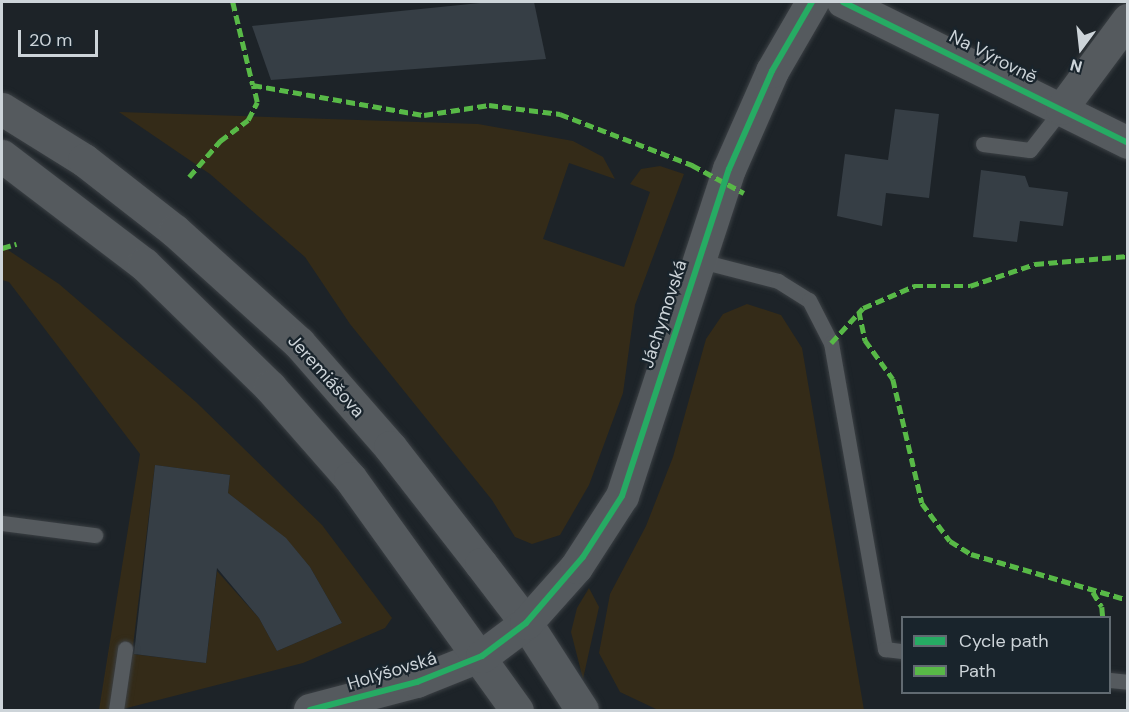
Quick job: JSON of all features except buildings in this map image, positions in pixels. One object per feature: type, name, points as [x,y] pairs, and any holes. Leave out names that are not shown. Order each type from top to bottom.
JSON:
[{"type":"main road","name":"Jáchymovská","points":[[482,656],[526,623],[583,557],[622,496],[697,260],[729,169],[772,71],[812,2]]},
{"type":"main road","name":"Jeremiášova","points":[[2,109],[84,159],[166,224],[299,343],[390,447],[526,623],[582,711]]},
{"type":"main road","points":[[2,156],[144,264],[270,387],[350,478],[482,656],[517,711]]},
{"type":"street","name":"Na Výrovně","points":[[843,2],[1128,143]]},
{"type":"street","points":[[1062,109],[1128,20]]},
{"type":"street","name":"Holýšovská","points":[[310,711],[417,682],[482,656]]},
{"type":"lane","points":[[983,144],[1030,150],[1062,109]]},
{"type":"lane","points":[[697,260],[778,281],[809,300],[831,343],[885,649],[901,651]]},
{"type":"lane","points":[[2,523],[95,535]]},
{"type":"lane","points":[[116,711],[124,649]]},
{"type":"lane","points":[[1111,680],[1128,682]]},
{"type":"shaded area","points":[[119,112],[478,124],[573,141],[603,157],[615,179],[569,163],[543,239],[624,267],[650,192],[630,184],[641,169],[660,166],[684,174],[635,305],[623,393],[589,485],[560,535],[532,544],[515,537],[492,500],[350,324],[305,257],[210,174]]},
{"type":"shaded area","points":[[2,246],[59,284],[196,402],[322,525],[392,618],[385,628],[303,663],[119,710],[99,710],[140,454],[9,282],[2,280]],"holes":[[[155,465],[230,475],[228,493],[286,539],[310,567],[342,623],[277,651],[259,618],[217,571],[206,663],[132,654]]]},
{"type":"shaded area","points":[[747,304],[781,315],[802,348],[864,710],[658,710],[620,692],[599,653],[610,594],[646,526],[673,457],[706,339],[723,314]]},
{"type":"shaded area","points":[[589,588],[599,607],[583,679],[571,632],[577,608]]},
{"type":"marked path","points":[[233,2],[253,85],[424,115],[489,105],[560,114],[692,165],[744,193]]},
{"type":"marked path","points":[[189,177],[220,141],[248,120],[257,102],[253,85]]},
{"type":"marked path","points":[[2,248],[16,244]]},
{"type":"marked path","points":[[831,343],[863,308],[914,286],[970,286],[1035,264],[1128,256]]},
{"type":"marked path","points":[[859,311],[865,340],[893,379],[922,503],[950,541],[971,554],[1128,600]]},
{"type":"marked path","points":[[1093,592],[1102,607],[1103,616]]},
{"type":"cycle path","points":[[310,710],[417,682],[482,656],[526,623],[583,557],[622,496],[729,169],[772,71],[812,2]]},
{"type":"cycle path","points":[[843,2],[1128,143]]}]
